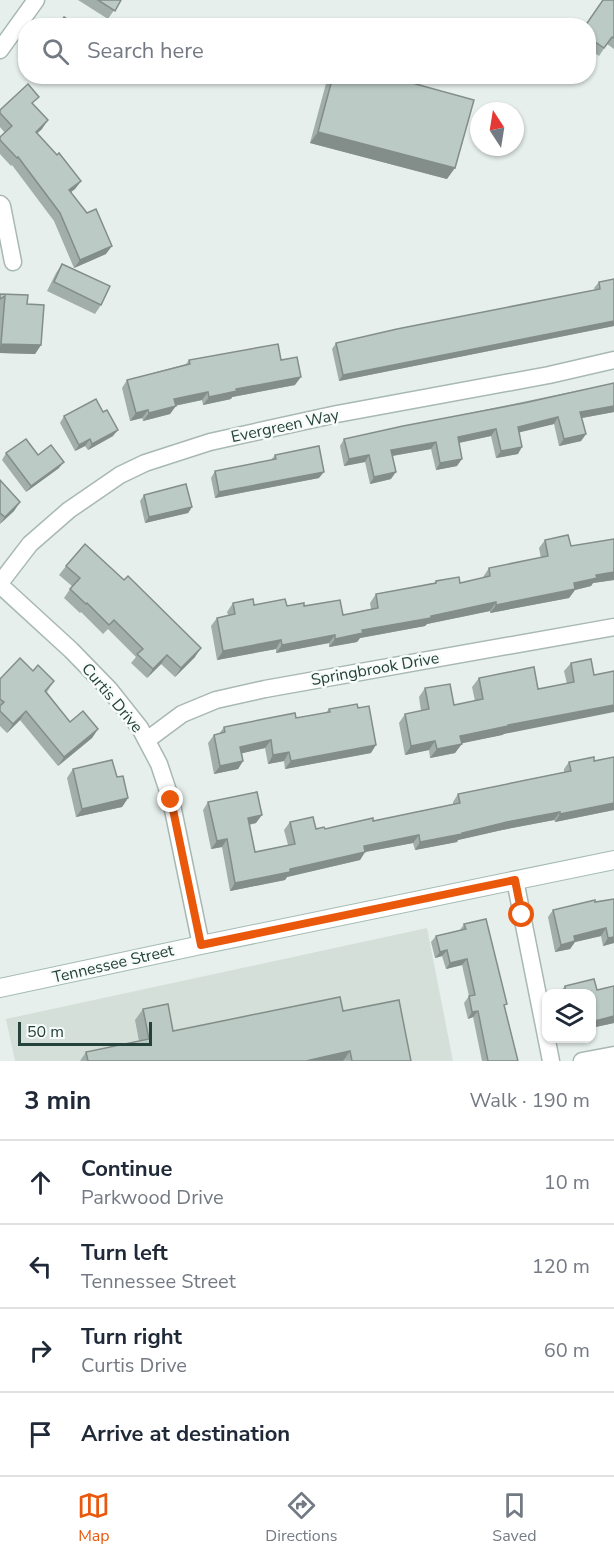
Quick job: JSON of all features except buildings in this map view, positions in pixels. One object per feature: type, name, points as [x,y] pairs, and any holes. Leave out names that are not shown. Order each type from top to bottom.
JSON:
[{"type":"main road","name":"Tennessee Street","points":[[0,988],[614,860]]},
{"type":"street","points":[[23,18],[36,0]]},
{"type":"street","points":[[0,50],[18,25]]},
{"type":"street","points":[[0,204],[13,262]]},
{"type":"street","name":"Evergreen Way","points":[[0,584],[30,544],[69,510],[120,475],[145,463],[210,442],[337,414],[549,375],[614,360]]},
{"type":"street","name":"Curtis Drive","points":[[0,584],[109,689],[147,740],[159,764],[171,800],[201,945]]},
{"type":"street","name":"Springbrook Drive","points":[[147,740],[182,714],[216,700],[264,689],[614,627]]},
{"type":"street","points":[[515,880],[551,1061]]},
{"type":"street","points":[[582,1061],[614,1055]]},
{"type":"shaded area","points":[[427,928],[453,1061],[15,1061],[6,1019]]},
{"type":"route","points":[[171,800],[201,945],[515,880],[522,915]]}]
